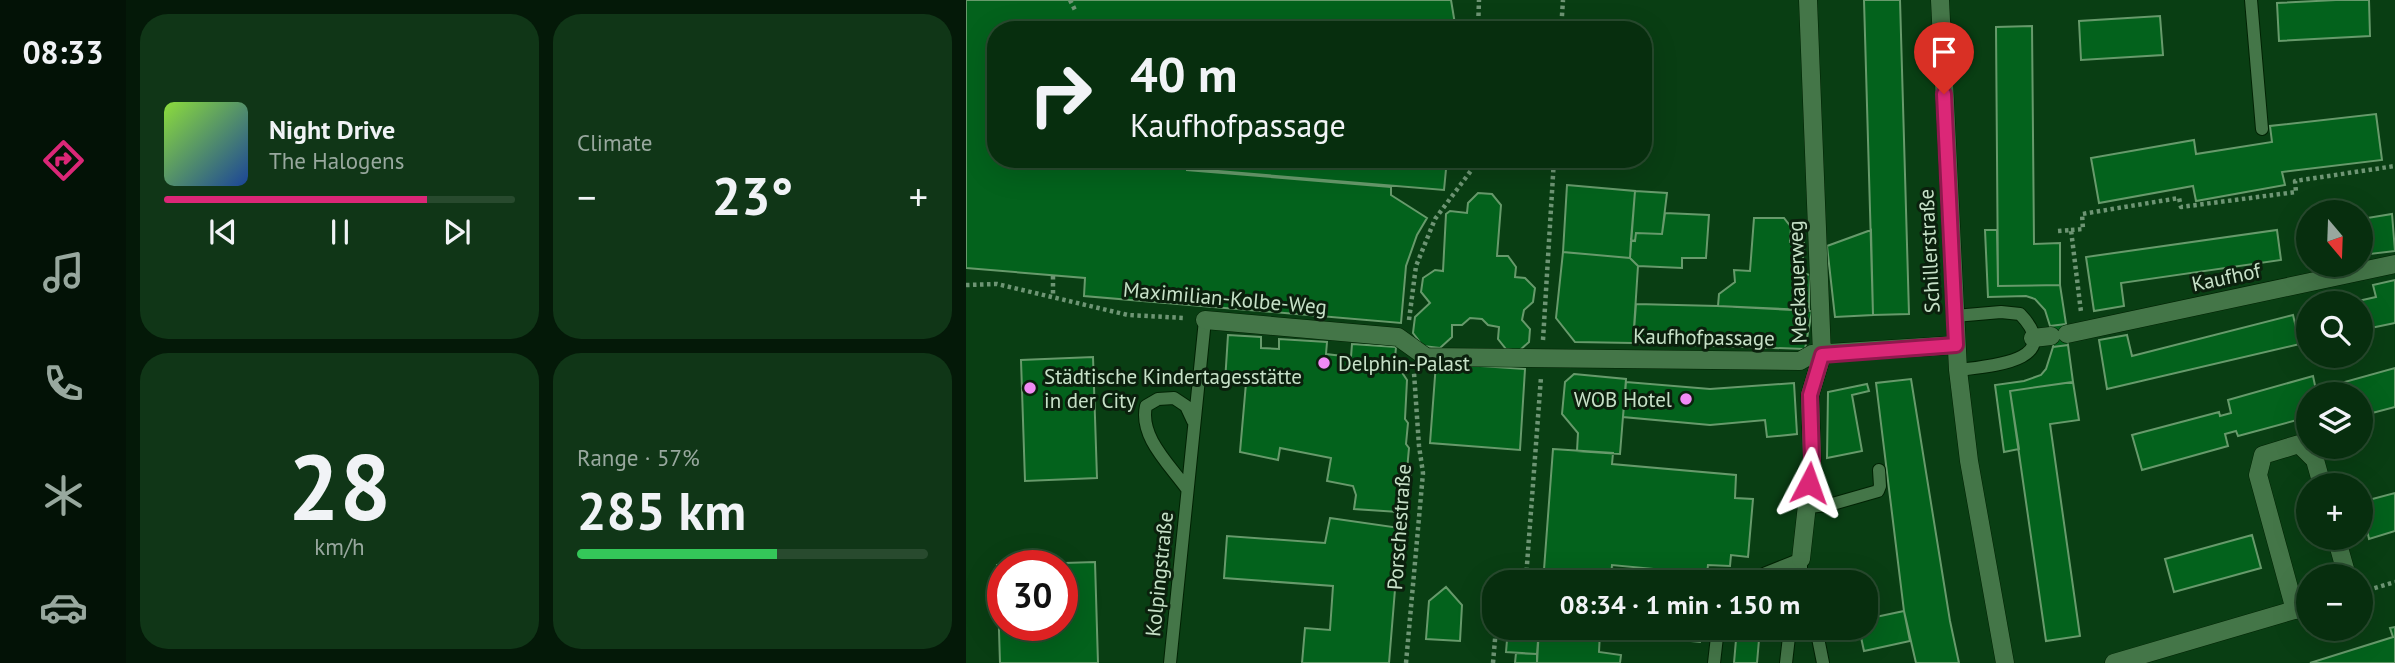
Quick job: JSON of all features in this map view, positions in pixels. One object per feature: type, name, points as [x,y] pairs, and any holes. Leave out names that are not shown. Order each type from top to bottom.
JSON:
[{"type":"street","name":"Meckauerweg","points":[[1801,559],[1812,460],[1810,395],[1822,355],[1808,0]]},
{"type":"street","name":"Schillerstraße","points":[[1940,0],[1958,370],[1969,461],[2005,663]]},
{"type":"street","name":"Kaufhof","points":[[2058,335],[2395,264]]},
{"type":"street","name":"Maximilian-Kolbe-Weg","points":[[1205,320],[1402,340]]},
{"type":"street","name":"Kaufhofpassage","points":[[1402,340],[1426,357],[1800,361],[1812,354],[1956,345]]},
{"type":"street","points":[[2296,590],[2258,475],[2263,455],[2299,444],[2315,460],[2319,473]]},
{"type":"street","points":[[2114,663],[2296,610]]},
{"type":"lane","points":[[2251,0],[2262,129]]},
{"type":"lane","points":[[1955,316],[2001,312],[2020,314],[2030,324],[2058,335]]},
{"type":"lane","name":"Kolpingstraße","points":[[1170,663],[1205,320]]},
{"type":"lane","points":[[1958,370],[2001,364],[2024,357],[2033,345],[2058,335]]},
{"type":"lane","name":"Kolpingstraße","points":[[1187,489],[1147,434],[1143,420],[1146,406],[1158,399],[1174,398],[1186,406],[1194,422]]},
{"type":"lane","points":[[1807,507],[1829,505],[1878,491],[1881,486],[1879,470]]},
{"type":"lane","points":[[1776,570],[1801,559],[1801,570]]},
{"type":"lane","points":[[1714,663],[1717,640]]},
{"type":"lane","points":[[1786,663],[1789,640]]},
{"type":"lane","points":[[1818,640],[1823,663]]},
{"type":"path","points":[[1070,0],[1075,10]]},
{"type":"path","points":[[1478,21],[1479,0]]},
{"type":"path","points":[[1562,21],[1563,0]]},
{"type":"path","points":[[2057,231],[2083,229],[2082,214],[2179,198],[2180,207],[2296,192],[2295,181],[2395,166]]},
{"type":"path","name":"Porschestraße","points":[[1406,663],[1423,473],[1416,379],[1402,340],[1416,266],[1435,219],[1473,168]]},
{"type":"path","points":[[2058,335],[2071,230]]},
{"type":"path","points":[[1053,276],[1054,296]]},
{"type":"path","name":"Maximilian-Kolbe-Weg","points":[[966,285],[998,284],[1128,315],[1205,320]]},
{"type":"path","points":[[2373,588],[2395,582]]},
{"type":"path","points":[[1493,663],[1495,640]]},
{"type":"building","points":[[966,0],[1451,0],[1454,21],[987,21],[987,168],[1187,168],[1391,187],[1391,195],[1427,218],[1417,235],[1406,266],[1401,323],[1084,296],[1085,278],[966,268]]},
{"type":"building","points":[[1864,0],[1900,0],[1909,314],[1873,315]]},
{"type":"building","points":[[2369,0],[2370,36],[2279,41],[2277,3]]},
{"type":"building","points":[[2160,16],[2163,55],[2081,60],[2079,21]]},
{"type":"building","points":[[2032,26],[2034,244],[2060,243],[2060,285],[1998,286],[1996,27]]},
{"type":"building","points":[[2376,114],[2382,160],[2282,172],[2285,185],[2196,201],[2193,186],[2099,203],[2091,158],[2194,140],[2196,154],[2272,142],[2270,126]]},
{"type":"building","points":[[1194,168],[1446,168],[1444,190]]},
{"type":"building","points":[[1567,185],[1635,191],[1630,258],[1563,252]]},
{"type":"building","points":[[1635,191],[1667,193],[1662,234],[1636,233],[1635,241],[1631,240]]},
{"type":"building","points":[[1478,193],[1492,194],[1501,205],[1497,256],[1508,256],[1516,267],[1515,277],[1525,278],[1535,288],[1533,302],[1524,310],[1522,320],[1530,329],[1529,342],[1519,351],[1506,349],[1498,339],[1499,327],[1488,325],[1482,319],[1470,318],[1462,325],[1452,325],[1452,337],[1440,348],[1423,346],[1413,333],[1415,317],[1430,303],[1421,292],[1423,278],[1435,270],[1443,271],[1446,214],[1450,211],[1467,213],[1468,203]]},
{"type":"building","points":[[1665,213],[1709,215],[1706,258],[1682,258],[1682,268],[1638,266],[1630,258],[1631,240],[1635,241],[1636,233],[1662,234]]},
{"type":"building","points":[[2392,214],[2395,251],[2373,254],[2373,217]]},
{"type":"building","points":[[1754,218],[1784,218],[1791,227],[1790,242],[1804,243],[1802,273],[1810,275],[1809,310],[1718,306],[1719,294],[1735,282],[1734,270],[1750,271]]},
{"type":"building","points":[[1871,230],[1873,315],[1835,317],[1827,246]]},
{"type":"building","points":[[1985,230],[1997,230],[1998,286],[2060,285],[2066,324],[2050,326],[2045,310],[2035,299],[2026,296],[1988,297]]},
{"type":"building","points":[[2277,230],[2281,260],[2121,283],[2124,306],[2094,311],[2086,257]]},
{"type":"building","points":[[1563,252],[1630,258],[1638,266],[1633,343],[1575,342],[1556,318]]},
{"type":"building","points":[[2395,280],[2395,323],[2373,328],[2373,298],[2376,297],[2373,285]]},
{"type":"building","points":[[1636,304],[1812,311],[1805,349],[1633,343]]},
{"type":"building","points":[[2293,315],[2296,327],[2296,345],[2107,389],[2099,340],[2127,335],[2132,356]]},
{"type":"building","points":[[2066,324],[2068,345],[2053,347],[2050,326]]},
{"type":"building","points":[[1228,335],[1261,337],[1261,348],[1279,349],[1279,339],[1327,342],[1326,354],[1351,357],[1352,344],[1396,347],[1394,371],[1401,371],[1407,380],[1407,470],[1411,476],[1409,498],[1399,498],[1398,512],[1354,509],[1356,495],[1353,486],[1327,481],[1331,458],[1280,448],[1278,460],[1240,452],[1246,383],[1225,382]]},
{"type":"building","points":[[2068,345],[2073,382],[2010,391],[2019,449],[2004,452],[1995,385],[2024,381],[2041,375],[2046,369],[2053,347]]},
{"type":"building","name":"Städtische Kindertagesstätte in der City","points":[[1093,357],[1097,478],[1025,481],[1021,360]]},
{"type":"building","points":[[1436,363],[1525,369],[1520,450],[1430,443]]},
{"type":"building","points":[[2395,368],[2395,407],[2373,413],[2373,382],[2345,382]]},
{"type":"building","points":[[1574,374],[1626,379],[1620,454],[1577,451],[1578,433],[1562,414],[1565,382]]},
{"type":"building","points":[[2313,376],[2314,382],[2296,382],[2296,420],[2238,436],[2236,431],[2225,434],[2228,446],[2142,470],[2132,435],[2219,412],[2220,416],[2231,413],[2228,400]]},
{"type":"building","points":[[1911,379],[1959,663],[1916,663],[1904,611],[1876,383]]},
{"type":"building","points":[[1626,382],[1710,389],[1794,383],[1797,434],[1767,437],[1765,420],[1710,425],[1623,417]]},
{"type":"building","points":[[2073,382],[2079,420],[2050,424],[2080,636],[2046,641],[2010,391]]},
{"type":"building","points":[[1867,384],[1869,391],[1852,395],[1862,451],[1827,458],[1828,392]]},
{"type":"building","points":[[1553,449],[1613,453],[1612,464],[1736,475],[1735,498],[1753,499],[1748,557],[1731,555],[1730,566],[1708,565],[1707,570],[1665,570],[1612,565],[1612,570],[1544,570]]},
{"type":"building","points":[[2395,493],[2395,531],[2373,538],[2373,499]]},
{"type":"building","points":[[1330,518],[1400,528],[1389,663],[1302,663],[1305,628],[1330,630],[1333,586],[1224,578],[1227,536],[1325,543]]},
{"type":"building","points":[[2252,535],[2261,568],[2174,592],[2165,559]]},
{"type":"building","points":[[1095,562],[1098,663],[1000,663],[999,641],[1078,641],[1078,563]]},
{"type":"building","points":[[1446,587],[1462,605],[1460,641],[1426,639],[1429,601]]},
{"type":"building","points":[[1904,611],[1910,641],[1864,651],[1862,640],[1878,640],[1878,616]]},
{"type":"building","points":[[2395,627],[2395,663],[2310,663],[2393,637],[2390,628]]},
{"type":"building","points":[[1507,640],[1538,640],[1537,654],[1506,652]]},
{"type":"building","points":[[1538,640],[1600,640],[1599,652],[1621,655],[1620,663],[1537,663]]},
{"type":"building","points":[[1736,640],[1759,640],[1757,663],[1734,663]]},
{"type":"building","points":[[1516,653],[1537,654],[1537,663],[1515,663]]},
{"type":"place","name":"Delphin-Palast","points":[[1324,363]]},
{"type":"place","name":"Städtische Kindertagesstätte in der City","points":[[1030,388]]},
{"type":"place","name":"WOB Hotel","points":[[1686,399]]},
{"type":"route","points":[[1809,483],[1812,460],[1810,395],[1822,355],[1956,345],[1944,94]]}]
